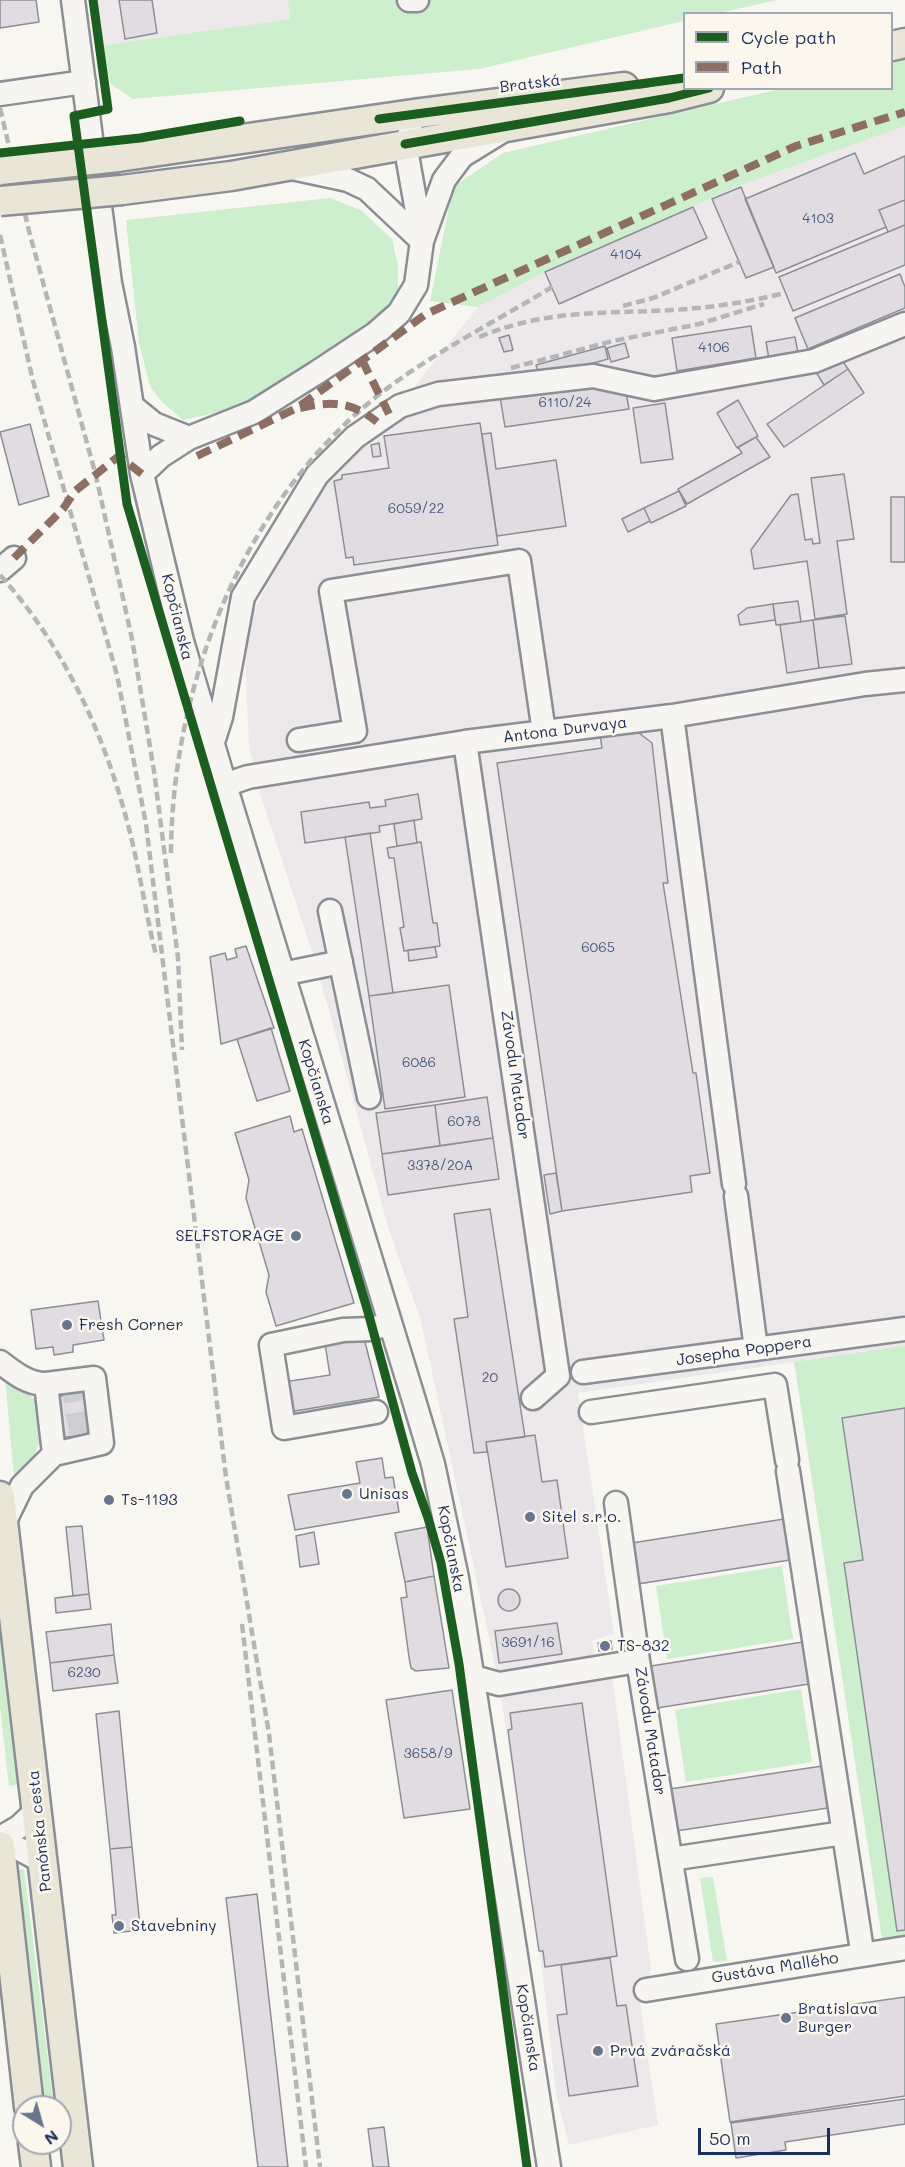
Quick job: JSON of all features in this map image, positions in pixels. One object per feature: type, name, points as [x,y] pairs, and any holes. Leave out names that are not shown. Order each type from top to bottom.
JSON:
[{"type":"main road","name":"Bratská","points":[[0,170],[118,157],[420,113],[683,78]]},
{"type":"main road","points":[[0,201],[122,190],[286,167],[669,98],[701,90]]},
{"type":"main road","name":"Panónska cesta","points":[[0,1496],[78,2167]]},
{"type":"main road","points":[[0,1846],[2,1884],[28,2095]]},
{"type":"street","name":"Kopčianska","points":[[73,0],[110,283],[142,474],[182,641],[390,1323],[442,1503],[474,1677],[549,2167]]},
{"type":"street","points":[[409,0],[417,0]]},
{"type":"street","points":[[0,94],[84,82]]},
{"type":"street","points":[[420,113],[405,144],[422,241]]},
{"type":"street","points":[[379,119],[405,144]]},
{"type":"street","points":[[142,474],[160,456],[189,438],[254,412],[388,324],[405,307],[414,290],[422,241],[441,186],[456,162],[482,142],[512,125]]},
{"type":"street","points":[[286,167],[348,180],[361,186],[373,193],[422,241]]},
{"type":"street","points":[[213,742],[221,717],[243,597],[317,475],[355,437],[400,406],[448,392],[593,376],[654,389],[814,362],[905,324]]},
{"type":"street","points":[[132,406],[154,424],[189,438]]},
{"type":"street","points":[[300,740],[355,731],[331,591],[519,561],[544,732]]},
{"type":"street","name":"Antona Durvaya","points":[[225,784],[248,777],[465,742],[672,716],[864,684],[905,680]]},
{"type":"street","points":[[672,716],[756,1349]]},
{"type":"street","name":"Závodu Matador","points":[[465,742],[558,1376],[533,1398]]},
{"type":"street","points":[[330,911],[369,1097]]},
{"type":"street","points":[[282,974],[341,962]]},
{"type":"street","points":[[376,1412],[284,1428],[271,1345],[343,1330],[372,1329],[390,1323]]},
{"type":"street","name":"Josepha Poppera","points":[[583,1372],[905,1329]]},
{"type":"street","points":[[0,1362],[15,1374],[37,1384],[94,1378],[102,1443],[54,1454],[22,1486],[3,1525]]},
{"type":"street","points":[[46,1384],[54,1454]]},
{"type":"street","points":[[591,1412],[775,1385],[861,1944]]},
{"type":"street","name":"Závodu Matador","points":[[616,1503],[638,1661],[687,1959]]},
{"type":"street","points":[[474,1677],[499,1684],[638,1661]]},
{"type":"street","points":[[0,1839],[19,1827],[37,1810]]},
{"type":"street","points":[[671,1859],[843,1833]]},
{"type":"street","points":[[0,1839],[42,1861]]},
{"type":"street","name":"Gustáva Mallého","points":[[646,1990],[905,1948]]},
{"type":"shaded area","points":[[91,0],[288,0],[290,19],[98,46]]},
{"type":"shaded area","points":[[905,126],[905,1958],[883,1945],[794,1362],[578,1393],[614,1634],[592,1641],[599,1678],[612,1677],[614,1690],[651,1970],[639,1997],[658,2125],[569,2145],[556,2093],[542,1968],[499,1684],[421,1321],[388,1227],[317,967],[260,793],[249,747],[245,653],[253,612],[325,478],[384,425],[478,307],[545,272],[741,185]]},
{"type":"green space","points":[[288,0],[777,0],[723,12],[683,12],[683,21],[479,69],[133,99],[111,84],[98,46],[290,19]]},
{"type":"green space","points":[[905,59],[905,126],[741,185],[545,272],[478,307],[430,301],[453,187],[503,153],[776,90],[893,90],[893,62]]},
{"type":"green space","points":[[330,198],[361,210],[392,239],[398,266],[398,291],[382,318],[248,406],[183,420],[162,402],[150,386],[139,343],[126,220]]},
{"type":"green space","points":[[905,1346],[905,1942],[883,1945],[794,1362]]},
{"type":"green space","points":[[5,1378],[24,1388],[36,1402],[39,1444],[32,1461],[14,1477]]},
{"type":"green space","points":[[782,1566],[793,1639],[667,1659],[656,1586]]},
{"type":"green space","points":[[0,1619],[19,1784],[9,1786],[0,1707]]},
{"type":"green space","points":[[801,1689],[812,1762],[686,1782],[675,1710]]},
{"type":"green space","points":[[24,1869],[52,2095],[44,2095],[19,1870]]},
{"type":"green space","points":[[713,1877],[727,1961],[713,1962],[700,1878]]},
{"type":"building","points":[[0,0],[36,0],[39,22],[0,28]]},
{"type":"building","points":[[119,0],[152,0],[157,33],[125,39]]},
{"type":"building","points":[[855,153],[864,174],[905,156],[905,200],[879,210],[886,227],[776,273],[745,199]]},
{"type":"building","points":[[741,187],[774,267],[746,278],[712,199]]},
{"type":"building","points":[[905,200],[905,225],[888,232],[879,210]]},
{"type":"building","points":[[693,207],[707,238],[559,304],[545,272]]},
{"type":"building","points":[[905,225],[905,265],[793,311],[779,277]]},
{"type":"building","points":[[900,274],[905,287],[905,308],[808,349],[795,318]]},
{"type":"building","points":[[751,326],[756,358],[677,371],[672,338]]},
{"type":"building","points":[[509,335],[513,350],[504,352],[499,338]]},
{"type":"building","points":[[795,337],[798,353],[769,359],[766,342]]},
{"type":"building","points":[[625,343],[629,357],[611,362],[607,348]]},
{"type":"building","points":[[605,346],[608,359],[540,378],[536,365]]},
{"type":"building","points":[[840,357],[848,369],[824,385],[814,369]]},
{"type":"building","points":[[848,369],[864,393],[784,447],[767,424]]},
{"type":"building","points":[[603,385],[614,388],[615,393],[626,392],[629,409],[505,427],[500,397]]},
{"type":"building","points":[[738,400],[758,436],[737,448],[717,413]]},
{"type":"building","points":[[665,403],[673,459],[641,463],[633,408]]},
{"type":"building","points":[[480,423],[498,545],[354,565],[353,557],[346,558],[334,481],[342,479],[342,475],[389,468],[384,436]]},
{"type":"building","points":[[30,424],[49,496],[19,505],[0,432]]},
{"type":"building","points":[[491,433],[496,469],[556,460],[566,526],[497,536],[482,434]]},
{"type":"building","points":[[756,437],[770,457],[687,504],[678,489],[742,453],[738,447]]},
{"type":"building","points":[[379,443],[381,456],[373,457],[371,445]]},
{"type":"building","points":[[844,474],[854,539],[837,541],[847,614],[815,619],[807,561],[754,569],[751,550],[791,495],[798,494],[805,540],[812,539],[813,544],[820,543],[811,478]]},
{"type":"building","points":[[679,491],[686,506],[651,523],[644,508]]},
{"type":"building","points":[[891,497],[905,497],[905,562],[891,562]]},
{"type":"building","points":[[644,508],[650,521],[628,532],[622,519]]},
{"type":"building","points":[[798,601],[801,622],[776,625],[773,604]]},
{"type":"building","points":[[773,604],[775,620],[740,625],[738,615],[747,608]]},
{"type":"building","points":[[845,616],[852,664],[819,668],[813,620]]},
{"type":"building","points":[[813,620],[819,668],[787,673],[780,625]]},
{"type":"building","points":[[635,730],[652,743],[668,883],[663,883],[693,1073],[696,1073],[710,1173],[690,1176],[692,1192],[562,1211],[497,763],[602,748],[600,735]]},
{"type":"building","points":[[418,794],[422,819],[379,826],[380,832],[305,843],[301,812],[369,802],[370,808],[386,806],[385,800]]},
{"type":"building","points":[[414,820],[417,843],[397,846],[394,824]]},
{"type":"building","points":[[370,833],[393,993],[369,996],[345,837]]},
{"type":"building","points":[[421,842],[433,923],[437,923],[440,946],[404,951],[400,928],[404,927],[394,858],[389,858],[387,848]]},
{"type":"building","points":[[246,946],[274,1028],[221,1044],[210,957],[225,953],[227,960],[237,957],[235,949]]},
{"type":"building","points":[[435,947],[437,957],[409,961],[408,950]]},
{"type":"building","points":[[449,985],[465,1097],[385,1109],[369,996]]},
{"type":"building","points":[[271,1028],[290,1091],[257,1101],[237,1039]]},
{"type":"building","points":[[487,1097],[493,1138],[440,1146],[435,1105]]},
{"type":"building","points":[[435,1105],[440,1146],[382,1154],[376,1113]]},
{"type":"building","name":"SELFSTORAGE","points":[[290,1116],[294,1132],[302,1129],[354,1303],[276,1326],[266,1292],[269,1275],[246,1198],[249,1180],[235,1133]]},
{"type":"building","points":[[493,1138],[499,1179],[388,1195],[382,1154]]},
{"type":"building","points":[[556,1173],[562,1211],[550,1214],[544,1175]]},
{"type":"building","points":[[490,1209],[525,1437],[486,1442],[487,1452],[474,1453],[454,1319],[468,1317],[454,1214]]},
{"type":"building","name":"Fresh Corner","points":[[98,1301],[104,1340],[73,1345],[73,1352],[54,1355],[53,1347],[36,1349],[31,1310]]},
{"type":"building","points":[[364,1338],[379,1397],[289,1412],[284,1382],[330,1375],[325,1344]]},
{"type":"building","points":[[91,1392],[96,1433],[54,1439],[48,1398]]},
{"type":"building","points":[[905,1408],[905,1930],[897,1931],[844,1563],[863,1560],[842,1418]]},
{"type":"building","name":"Sitel s.r.o.","points":[[535,1435],[542,1482],[557,1480],[568,1558],[506,1567],[486,1442]]},
{"type":"building","name":"Unisas","points":[[382,1458],[385,1478],[393,1477],[399,1512],[295,1530],[288,1495],[360,1483],[356,1462]]},
{"type":"building","points":[[784,1519],[790,1560],[638,1584],[632,1543]]},
{"type":"building","points":[[82,1526],[89,1594],[73,1596],[66,1527]]},
{"type":"building","points":[[427,1527],[434,1576],[405,1582],[395,1533]]},
{"type":"building","points":[[314,1532],[319,1564],[300,1567],[296,1536]]},
{"type":"building","points":[[434,1576],[449,1668],[416,1671],[411,1668],[401,1598],[407,1597],[405,1582]]},
{"type":"building","points":[[509,1589],[517,1592],[520,1600],[517,1608],[509,1611],[501,1608],[498,1600],[501,1592]]},
{"type":"building","points":[[89,1594],[91,1609],[56,1613],[55,1598]]},
{"type":"building","points":[[557,1623],[562,1654],[499,1663],[495,1631]]},
{"type":"building","points":[[111,1624],[114,1655],[50,1663],[46,1632]]},
{"type":"building","name":"TS-832","points":[[611,1641],[612,1649],[599,1651],[598,1643]]},
{"type":"building","points":[[803,1642],[809,1684],[657,1708],[651,1666]]},
{"type":"building","points":[[114,1655],[118,1683],[53,1691],[50,1663]]},
{"type":"building","points":[[452,1690],[470,1809],[404,1818],[386,1700]]},
{"type":"building","points":[[582,1703],[617,1956],[545,1967],[543,1951],[539,1951],[525,1856],[508,1730],[512,1729],[510,1713]]},
{"type":"building","points":[[119,1711],[132,1847],[110,1849],[96,1714]]},
{"type":"building","points":[[822,1766],[828,1808],[676,1831],[670,1789]]},
{"type":"building","points":[[132,1847],[140,1926],[130,1927],[131,1931],[114,1933],[112,1915],[116,1915],[110,1849]]},
{"type":"building","points":[[257,1894],[288,2167],[258,2167],[226,1898]]},
{"type":"building","name":"Prvá zváračská","points":[[610,1958],[617,2006],[626,2005],[638,2086],[569,2096],[557,2015],[567,2014],[561,1965]]},
{"type":"building","points":[[905,1997],[905,2096],[730,2122],[716,2024]]},
{"type":"building","points":[[905,2099],[905,2124],[785,2142],[786,2150],[736,2158],[731,2123]]},
{"type":"building","points":[[384,2127],[389,2167],[373,2167],[368,2129]]},
{"type":"tunnel","points":[[71,1380],[83,1448]]},
{"type":"railway","points":[[0,108],[29,231],[96,476],[132,639],[154,771],[178,958],[182,1050]]},
{"type":"railway","points":[[0,235],[33,381],[117,675],[146,824],[226,1477],[269,1734],[320,2167]]},
{"type":"railway","points":[[623,306],[653,298],[739,262]]},
{"type":"railway","points":[[171,853],[175,790],[184,727],[200,665],[223,605],[251,547],[285,493],[325,444],[371,401],[414,369],[552,287]]},
{"type":"railway","points":[[479,337],[504,328],[552,317],[700,308],[785,293]]},
{"type":"railway","points":[[511,368],[613,341],[699,324],[764,304]]},
{"type":"railway","points":[[0,575],[23,602],[62,660],[93,722],[106,754],[127,821],[156,955]]},
{"type":"railway","points":[[242,1624],[306,2167]]},
{"type":"marked path","points":[[197,456],[297,408],[426,314],[796,146],[905,112]]},
{"type":"marked path","points":[[362,360],[389,414]]},
{"type":"marked path","points":[[300,408],[321,404],[340,404],[358,410],[377,422]]},
{"type":"marked path","points":[[14,558],[63,509],[75,491],[119,456],[142,474]]},
{"type":"cycle path","points":[[93,0],[108,109],[74,116],[127,504],[368,1312],[412,1473],[441,1563],[459,1664],[527,2167]]},
{"type":"cycle path","points":[[379,119],[683,78]]},
{"type":"cycle path","points":[[405,144],[669,98],[701,90]]},
{"type":"cycle path","points":[[0,153],[140,138],[240,121]]},
{"type":"place","name":"SELFSTORAGE","points":[[296,1236]]},
{"type":"place","name":"Fresh Corner","points":[[67,1325]]},
{"type":"place","name":"Unisas","points":[[347,1494]]},
{"type":"place","name":"Ts-1193","points":[[109,1500]]},
{"type":"place","name":"Sitel s.r.o.","points":[[530,1517]]},
{"type":"place","name":"TS-832","points":[[605,1646]]},
{"type":"place","name":"Stavebniny","points":[[119,1926]]},
{"type":"place","name":"Bratislava Burger","points":[[786,2018]]},
{"type":"place","name":"Prvá zváračská","points":[[598,2051]]}]
